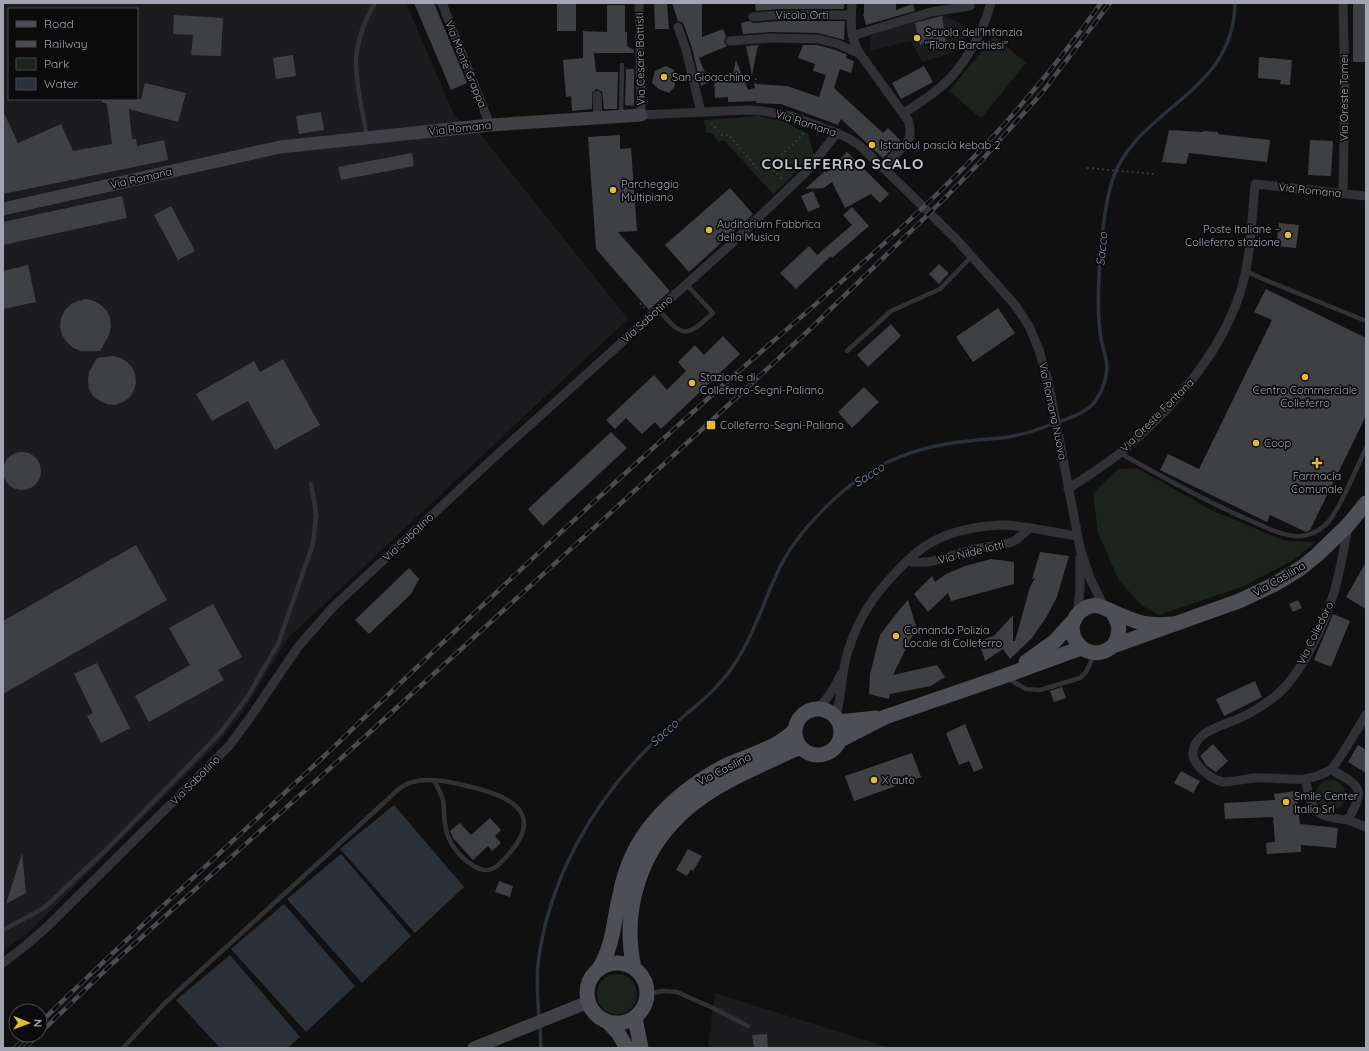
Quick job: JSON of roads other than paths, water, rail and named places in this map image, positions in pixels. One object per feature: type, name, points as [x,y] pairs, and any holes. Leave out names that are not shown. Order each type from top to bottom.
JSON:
[{"type":"main road","name":"Via Casilina","points":[[634,968],[629,932],[633,901],[645,864],[666,830],[688,808],[717,787],[800,747],[806,752],[814,755],[822,755],[833,750],[840,740],[884,717],[1088,650],[1105,651],[1113,646],[1239,601],[1275,584],[1314,558],[1348,525],[1366,503]]},
{"type":"main road","name":"Via Casilina","points":[[1000,678],[1024,664],[1045,649],[1065,631],[1085,608],[1090,606],[1107,609],[1147,624],[1172,624]]},
{"type":"main road","points":[[1107,609],[1117,619],[1119,628],[1118,638],[1113,646]]},
{"type":"main road","points":[[1076,618],[1073,626],[1073,634],[1076,641],[1088,650]]},
{"type":"main road","name":"Via Casilina","points":[[598,970],[610,946],[619,896],[629,862],[641,840],[654,822],[676,799],[704,778],[726,765],[776,743],[788,736],[795,730],[796,723],[804,713],[816,708]]},
{"type":"main road","points":[[816,708],[831,712],[838,719],[842,734],[840,740]]},
{"type":"main road","name":"Via Casilina","points":[[838,719],[884,717]]},
{"type":"main road","points":[[795,730],[795,736],[800,747]]},
{"type":"main road","points":[[608,1022],[626,1022],[635,1018],[641,1012],[646,1003],[648,994],[642,975],[634,968],[625,964],[616,963],[606,965],[598,970],[592,976],[588,984],[587,993],[588,1002],[593,1010],[599,1017],[608,1022],[618,1033],[627,1048]]},
{"type":"main road","points":[[635,1018],[641,1048]]},
{"type":"street","name":"Via Monte Grappa","points":[[442,3],[490,125]]},
{"type":"street","name":"Via Cesare Battisti","points":[[639,3],[640,115]]},
{"type":"street","points":[[852,3],[852,36],[860,54],[909,124],[909,139],[883,167]]},
{"type":"street","points":[[903,114],[939,88],[958,69],[979,33],[991,3]]},
{"type":"street","name":"Via Oreste Tomei","points":[[1343,3],[1345,84],[1343,193]]},
{"type":"street","points":[[852,36],[931,12],[970,6]]},
{"type":"street","name":"Vicolo Orti","points":[[753,17],[780,15],[851,15]]},
{"type":"street","points":[[678,26],[686,50],[701,112]]},
{"type":"street","points":[[730,41],[771,38],[818,39],[838,44],[860,54]]},
{"type":"street","points":[[597,95],[598,117]]},
{"type":"street","name":"Via Romana","points":[[3,209],[280,147],[490,125],[598,117],[755,110],[786,115],[814,124],[850,139],[859,145],[883,167],[949,231]]},
{"type":"street","name":"Via Sabotino","points":[[3,963],[52,923],[223,752],[246,724],[298,647],[330,610],[500,452],[686,284],[790,187],[810,167],[837,133]]},
{"type":"street","name":"Via Romana","points":[[1255,184],[1366,196]]},
{"type":"street","name":"Via Oreste Fontana","points":[[1068,489],[1120,453],[1174,400],[1199,371],[1218,341],[1231,314],[1246,270],[1255,184]]},
{"type":"street","name":"Via Romana Nuova","points":[[949,231],[1010,299],[1029,326],[1042,358],[1049,385],[1080,548],[1090,578],[1107,609]]},
{"type":"street","name":"Via Colledoro","points":[[1332,770],[1305,779],[1258,778],[1222,782],[1214,779],[1196,764],[1192,756],[1193,749],[1202,735],[1244,716],[1272,698],[1284,687],[1299,668],[1318,633],[1332,598],[1339,573],[1348,525]]},
{"type":"street","name":"Via Nilde Iotti","points":[[838,719],[842,673],[850,644],[866,610],[880,589],[907,561],[917,553],[932,542],[952,534],[975,528],[1018,526],[1078,536]]},
{"type":"street","name":"Via Nilde Iotti","points":[[907,561],[921,563],[933,562],[969,550],[1008,543],[1018,538],[1030,528]]},
{"type":"street","name":"Via Romana Nuova","points":[[1076,618],[1080,590],[1080,548]]},
{"type":"street","name":"Via Nilde Iotti","points":[[816,708],[819,707],[830,694],[842,673]]},
{"type":"street","points":[[1348,820],[1358,801],[1358,790],[1354,783],[1332,770],[1366,715]]},
{"type":"street","points":[[1305,779],[1311,801],[1317,812],[1326,817],[1348,820],[1366,827]]},
{"type":"street","points":[[474,1048],[588,1002]]},
{"type":"lane","points":[[367,137],[357,77],[356,59],[364,26],[375,3]]},
{"type":"lane","points":[[621,116],[622,65]]},
{"type":"lane","points":[[847,350],[891,311],[940,289],[972,256]]},
{"type":"lane","points":[[1246,270],[1263,279],[1366,321]]},
{"type":"lane","points":[[658,309],[678,330],[689,331],[703,322],[713,313],[686,284]]},
{"type":"lane","points":[[1120,453],[1229,511],[1276,532],[1301,536],[1317,531],[1333,516],[1366,448]]},
{"type":"lane","points":[[3,930],[44,908],[107,849],[204,750],[225,727],[248,696],[278,644],[313,544],[316,516],[311,484]]},
{"type":"lane","points":[[1000,678],[1022,688],[1031,690],[1040,690],[1076,680],[1084,675],[1089,668],[1088,650]]},
{"type":"lane","points":[[123,1048],[164,1004],[392,795],[409,783],[434,780],[477,788],[501,796],[516,806],[522,813],[525,825],[521,838],[504,859],[493,868],[486,870],[478,868],[465,860],[452,845],[447,836],[442,798],[434,780]]},
{"type":"lane","points":[[648,994],[662,991],[676,992],[713,1008],[748,1026]]},
{"type":"water","points":[[394,805],[464,887],[415,933],[340,849]]},
{"type":"water","points":[[341,854],[411,936],[362,983],[287,899]]},
{"type":"water","points":[[284,904],[355,986],[306,1032],[231,949]]},
{"type":"water","points":[[230,955],[300,1037],[288,1048],[220,1048],[176,1000]]},
{"type":"waterway","name":"Sacco","points":[[539,1018],[537,971],[543,933],[552,903],[576,845],[610,792],[630,768],[661,735],[716,688],[734,665],[753,630],[780,567],[788,553],[809,525],[836,497],[864,475],[899,457],[957,442],[1009,437],[1032,431],[1078,414],[1091,406],[1100,394],[1107,369],[1098,311],[1100,263],[1107,199],[1112,181],[1124,156],[1141,135],[1202,80],[1219,59],[1230,34],[1235,3]]},
{"type":"waterway","name":"Sacco","points":[[540,1024],[541,1048]]},
{"type":"railway","points":[[48,1015],[567,526],[715,392],[875,252],[960,172],[1024,102],[1063,54],[1101,3]]},
{"type":"railway","points":[[48,1025],[113,963],[347,753],[808,331],[982,160],[1041,94],[1110,3]]},
{"type":"railway","points":[[15,1048],[20,1043]]},
{"type":"railway","points":[[25,1048],[30,1043]]},
{"type":"place","name":"Scuola dell'Infanzia \"Flora Barchiesi\"","points":[[917,38]]},
{"type":"place","name":"San Gioacchino","points":[[664,77]]},
{"type":"place","name":"Istanbul pascià kebab 2","points":[[872,145]]},
{"type":"place","name":"Parcheggio Multipiano","points":[[613,190]]},
{"type":"place","name":"Auditorium Fabbrica della Musica","points":[[709,230]]},
{"type":"place","name":"Poste Italiane – Colleferro stazione","points":[[1288,235]]},
{"type":"place","name":"Centro Commerciale Colleferro","points":[[1305,377]]},
{"type":"place","name":"Stazione di Colleferro-Segni-Paliano","points":[[692,383]]},
{"type":"place","name":"Colleferro-Segni-Paliano","points":[[711,425]]},
{"type":"place","name":"Coop","points":[[1256,443]]},
{"type":"place","name":"Farmacia Comunale","points":[[1317,463]]},
{"type":"place","name":"Comando Polizia Locale di Colleferro","points":[[896,636]]},
{"type":"place","name":"X auto","points":[[874,780]]},
{"type":"place","name":"Smile Center Italia Srl","points":[[1286,802]]},
{"type":"district","name":"COLLEFERRO SCALO","points":[[843,164]]}]
